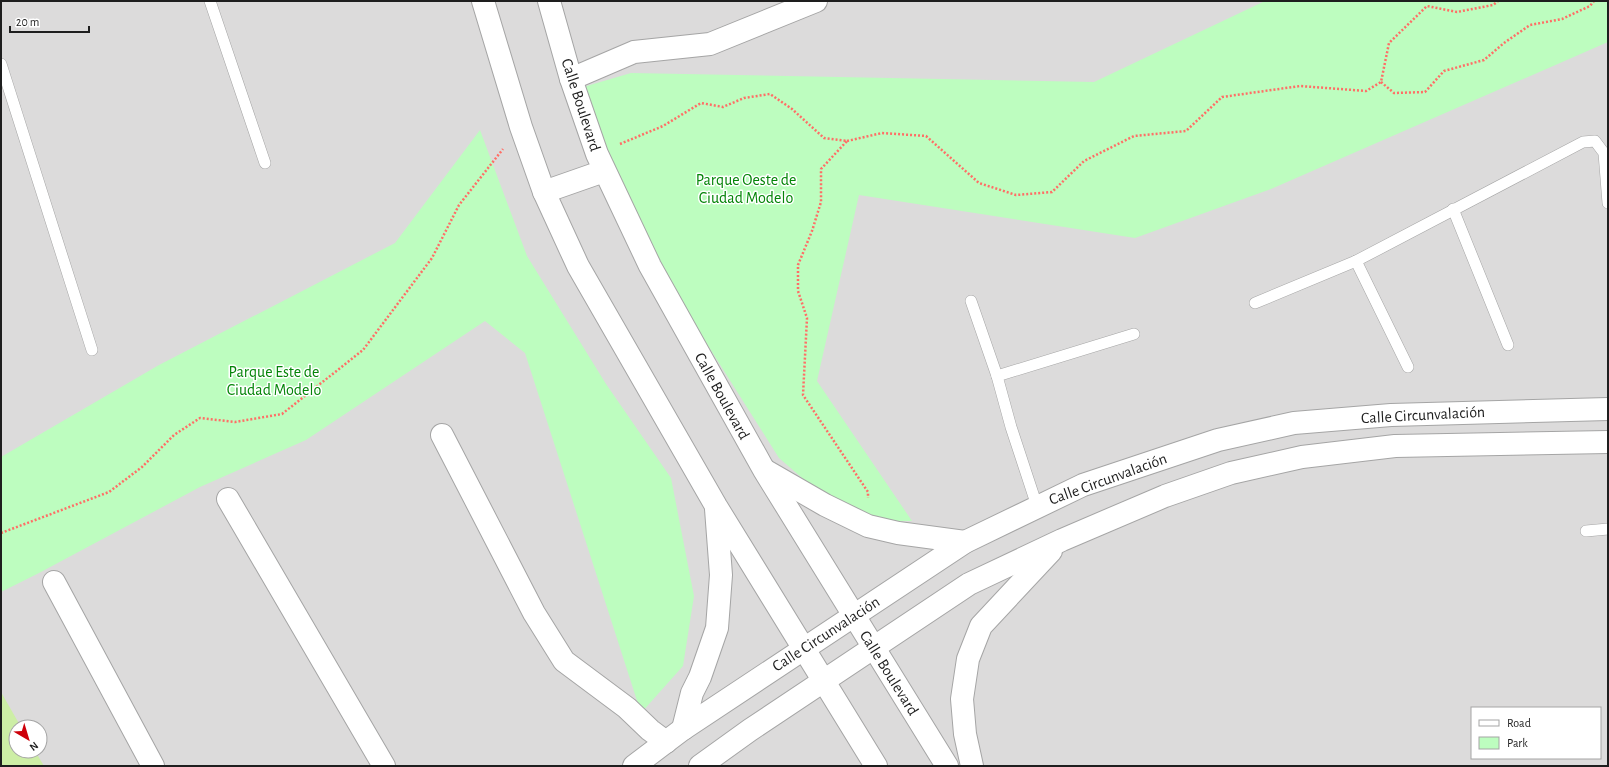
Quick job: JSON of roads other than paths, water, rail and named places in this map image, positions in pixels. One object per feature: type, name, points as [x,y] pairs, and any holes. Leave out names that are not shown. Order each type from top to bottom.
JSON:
[{"type":"street","points":[[483,1],[521,127],[544,192],[578,266],[716,506],[876,766]]},
{"type":"street","name":"Calle Boulevard","points":[[549,1],[572,79],[601,162],[650,266],[764,470],[947,766]]},
{"type":"street","points":[[572,79],[634,52],[710,44],[816,1]]},
{"type":"street","points":[[544,192],[601,162]]},
{"type":"street","name":"Calle Circunvalación","points":[[634,766],[674,735],[965,542],[1083,485],[1218,440],[1294,423],[1391,415],[1608,409]]},
{"type":"street","points":[[442,435],[534,613],[564,661],[627,708],[650,730],[674,735],[687,709],[700,677],[717,628],[721,575],[716,506]]},
{"type":"street","name":"Calle Circunvalación","points":[[700,766],[969,584],[1062,540],[1166,496],[1216,478],[1231,473],[1302,457],[1395,446],[1608,442]]},
{"type":"street","points":[[764,470],[825,505],[868,526],[898,534],[965,542]]},
{"type":"street","points":[[228,499],[384,766]]},
{"type":"street","points":[[972,766],[965,734],[962,699],[968,659],[981,626],[1062,540]]},
{"type":"street","points":[[54,582],[153,766]]},
{"type":"lane","points":[[210,1],[265,163]]},
{"type":"lane","points":[[1,64],[92,350]]},
{"type":"lane","points":[[1255,303],[1356,261],[1583,142],[1595,141],[1604,152],[1608,204]]},
{"type":"lane","points":[[1453,209],[1508,345]]},
{"type":"lane","points":[[1356,261],[1408,367]]},
{"type":"lane","points":[[971,301],[997,376],[1011,427],[1037,506]]},
{"type":"lane","points":[[997,376],[1134,334]]},
{"type":"lane","points":[[1586,531],[1608,529]]},
{"type":"park label","name":"Parque Oeste de Ciudad Modelo","points":[[746,189]]},
{"type":"park label","name":"Parque Este de Ciudad Modelo","points":[[274,381]]}]
